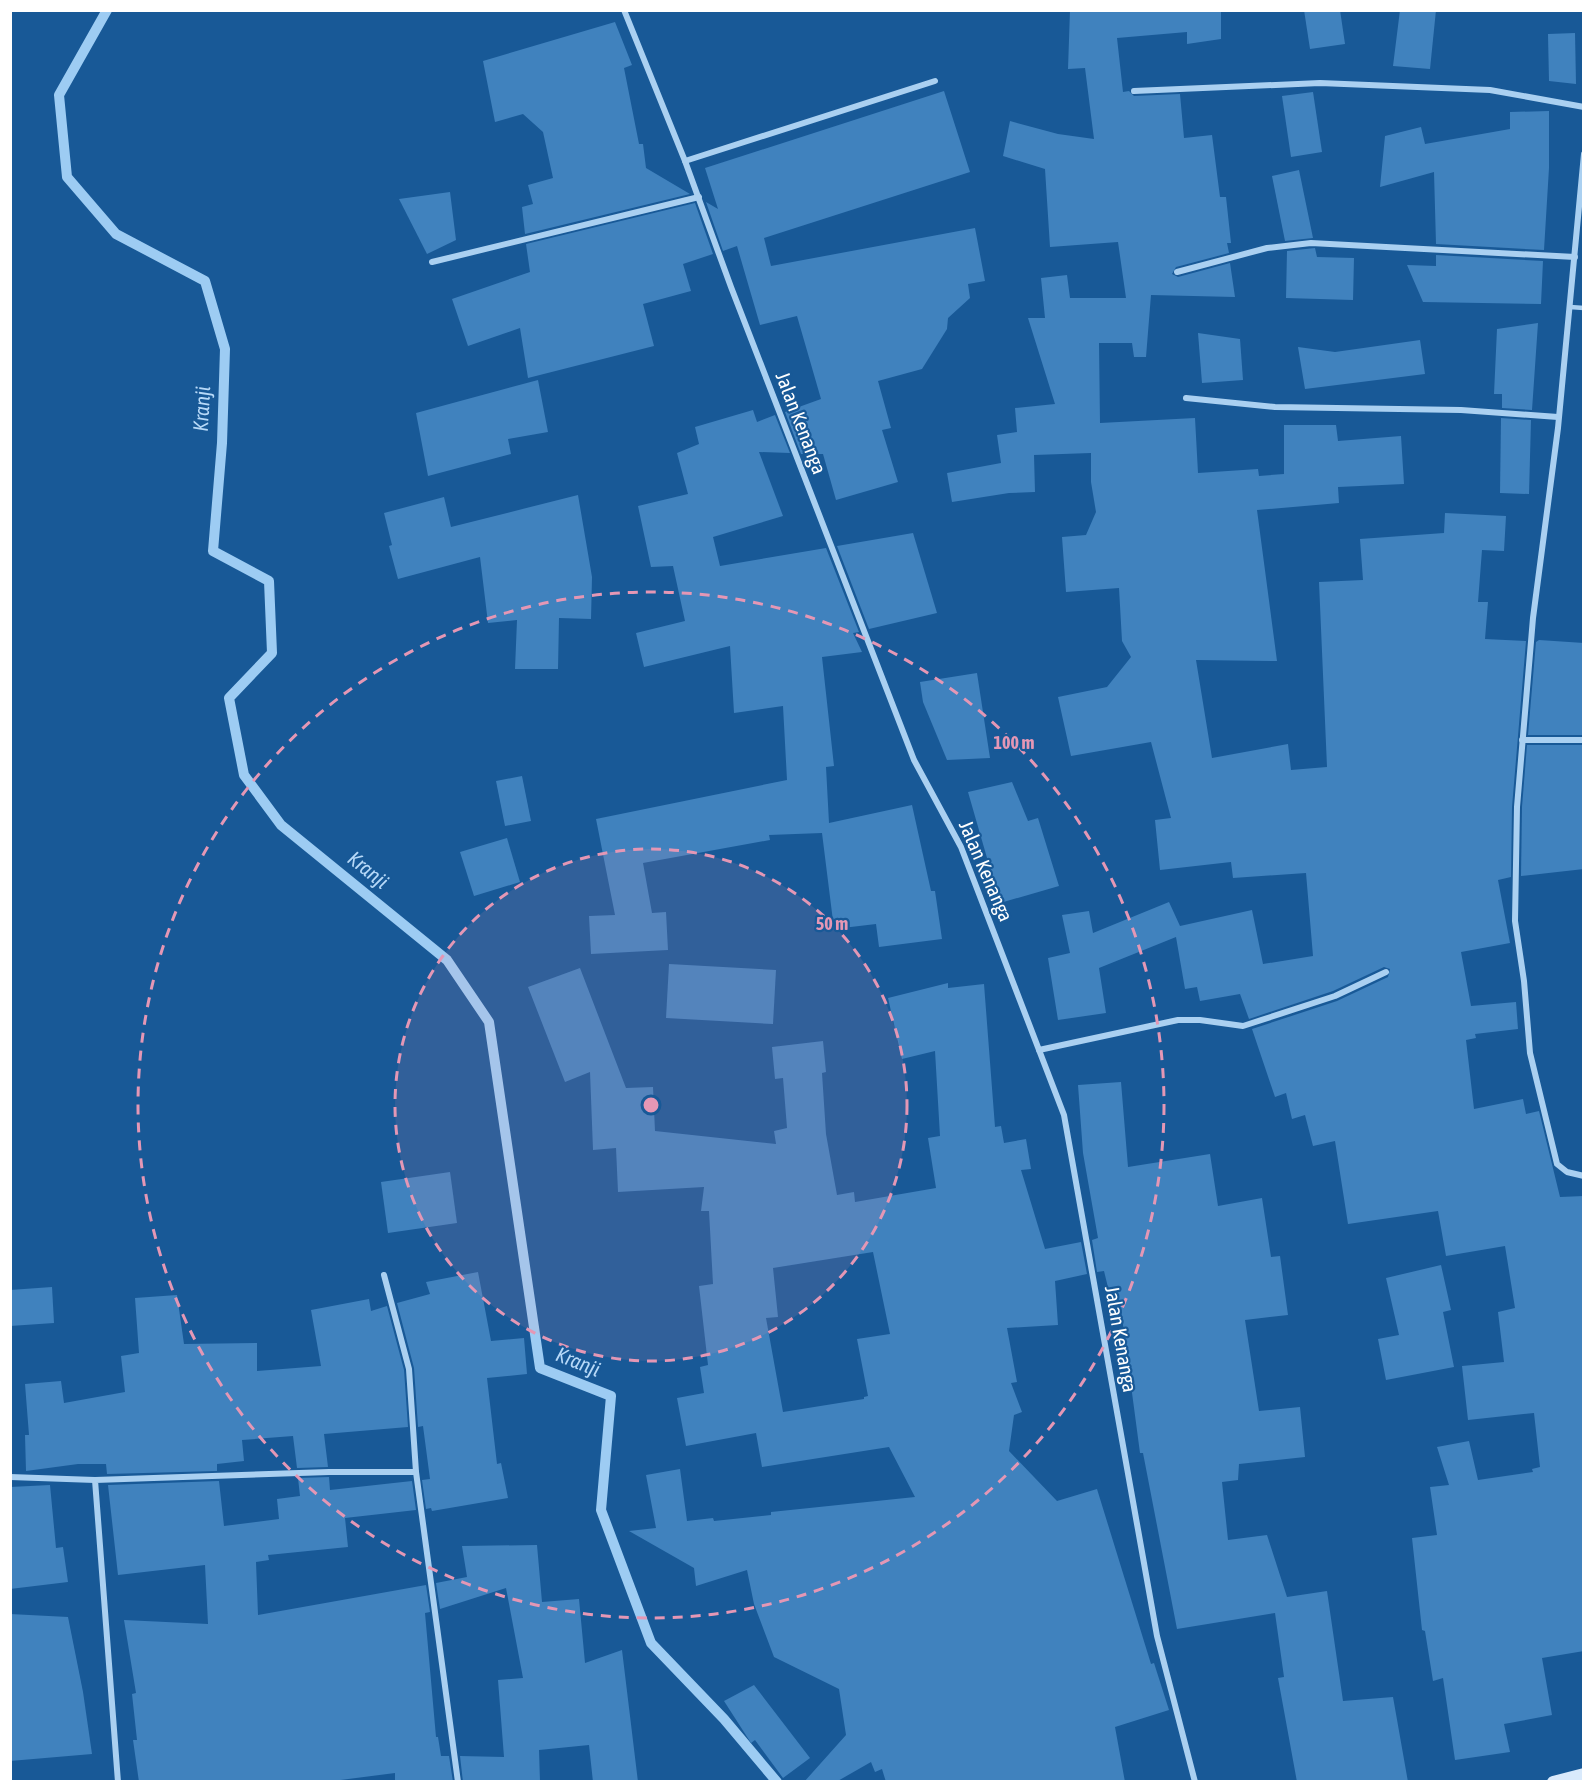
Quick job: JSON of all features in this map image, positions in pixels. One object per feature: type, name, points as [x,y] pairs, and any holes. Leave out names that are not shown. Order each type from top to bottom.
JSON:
[{"type":"street","name":"Jalan Kenanga","points":[[624,10],[699,197],[735,298],[914,760],[961,846],[1064,1115],[1158,1636],[1196,1782]]},
{"type":"street","points":[[685,161],[935,81]]},
{"type":"street","points":[[1134,91],[1320,83],[1490,90],[1584,107]]},
{"type":"street","points":[[1584,154],[1558,417],[1533,618],[1517,807],[1515,921],[1524,981],[1530,1053],[1557,1164],[1567,1172],[1584,1176]]},
{"type":"street","points":[[432,262],[699,197]]},
{"type":"street","points":[[1177,272],[1267,248],[1311,243],[1575,257]]},
{"type":"street","points":[[1186,398],[1275,407],[1461,410],[1558,417]]},
{"type":"street","points":[[1522,741],[1584,740]]},
{"type":"street","points":[[1039,1050],[1178,1020],[1200,1020],[1244,1026],[1335,996],[1386,972]]},
{"type":"street","points":[[384,1275],[409,1369],[416,1472],[458,1782]]},
{"type":"street","points":[[10,1477],[95,1480],[329,1472],[416,1472]]},
{"type":"street","points":[[95,1480],[118,1782]]},
{"type":"street","points":[[1553,1782],[1584,1774]]},
{"type":"lane","points":[[1569,307],[1584,308]]},
{"type":"building","points":[[1070,10],[1221,10],[1221,39],[1187,44],[1187,32],[1117,38],[1123,92],[1129,91],[1134,96],[1180,94],[1184,138],[1212,135],[1220,197],[1226,197],[1231,243],[1227,243],[1229,253],[1176,267],[1172,274],[1178,277],[1230,263],[1235,297],[1151,295],[1146,357],[1134,357],[1132,343],[1099,343],[1100,423],[1195,418],[1198,473],[1258,469],[1259,476],[1284,474],[1284,425],[1336,425],[1338,441],[1401,436],[1404,484],[1338,487],[1339,503],[1257,510],[1277,661],[1196,660],[1212,758],[1288,744],[1291,770],[1327,767],[1319,582],[1363,580],[1360,539],[1444,533],[1445,513],[1506,516],[1504,551],[1482,550],[1478,602],[1488,602],[1485,639],[1526,641],[1512,807],[1511,877],[1498,880],[1510,943],[1461,952],[1471,1006],[1516,1002],[1518,1029],[1475,1034],[1476,1038],[1466,1040],[1474,1109],[1523,1099],[1526,1114],[1539,1111],[1560,1197],[1584,1196],[1584,1651],[1542,1658],[1552,1715],[1504,1724],[1510,1752],[1455,1760],[1443,1678],[1433,1681],[1425,1631],[1422,1630],[1412,1538],[1437,1535],[1430,1487],[1449,1485],[1437,1447],[1469,1441],[1478,1480],[1533,1472],[1532,1469],[1540,1467],[1534,1413],[1468,1420],[1462,1366],[1504,1362],[1498,1312],[1515,1308],[1505,1246],[1446,1256],[1438,1211],[1348,1224],[1335,1141],[1313,1146],[1305,1115],[1292,1119],[1286,1093],[1275,1097],[1252,1029],[1337,1001],[1388,977],[1390,969],[1384,967],[1333,991],[1249,1019],[1240,994],[1200,1001],[1197,987],[1185,989],[1176,937],[1099,968],[1106,1013],[1058,1020],[1048,958],[1070,953],[1062,915],[1089,911],[1093,933],[1169,902],[1180,926],[1252,910],[1263,964],[1313,956],[1306,873],[1233,878],[1231,862],[1160,870],[1155,820],[1171,818],[1151,742],[1071,756],[1058,697],[1107,687],[1131,657],[1122,641],[1119,588],[1066,592],[1062,537],[1086,535],[1096,512],[1091,482],[1091,453],[1034,455],[1035,492],[1009,493],[952,502],[947,473],[1001,463],[997,435],[1017,432],[1015,408],[1055,404],[1028,318],[1045,318],[1041,278],[1067,275],[1070,298],[1126,298],[1118,242],[1050,247],[1045,169],[1003,156],[1010,121],[1058,134],[1094,139],[1085,68],[1068,69]]},
{"type":"building","points":[[1304,10],[1340,10],[1345,44],[1310,49]]},
{"type":"building","points":[[1400,10],[1436,10],[1430,69],[1393,66]]},
{"type":"building","points":[[615,22],[632,65],[624,68],[639,144],[643,144],[646,168],[690,194],[525,234],[522,207],[533,204],[528,185],[553,178],[543,132],[523,114],[495,122],[483,61]]},
{"type":"building","points":[[1575,33],[1576,84],[1549,81],[1548,34]]},
{"type":"building","points":[[944,91],[970,172],[764,238],[771,266],[975,228],[985,281],[968,284],[970,298],[948,318],[947,329],[922,369],[878,381],[891,428],[882,430],[898,482],[836,500],[823,454],[801,454],[785,412],[821,399],[797,316],[760,325],[737,246],[723,251],[706,202],[718,209],[705,168]]},
{"type":"building","points":[[1313,92],[1322,152],[1291,157],[1282,96]]},
{"type":"building","points":[[1549,111],[1549,168],[1544,250],[1436,244],[1434,172],[1380,187],[1385,136],[1421,127],[1425,144],[1510,129],[1510,112]]},
{"type":"building","points":[[1299,170],[1313,238],[1285,241],[1272,176]]},
{"type":"building","points":[[450,192],[456,240],[427,254],[399,199]]},
{"type":"building","points":[[695,203],[713,254],[683,264],[691,291],[643,304],[654,346],[528,378],[520,328],[468,346],[452,299],[530,272],[526,244]]},
{"type":"building","points":[[1315,248],[1317,257],[1354,258],[1353,300],[1286,298],[1287,251]]},
{"type":"building","points":[[1436,255],[1543,261],[1541,304],[1423,302],[1407,265],[1436,266]]},
{"type":"building","points":[[1538,323],[1532,410],[1502,408],[1502,394],[1494,394],[1497,329]]},
{"type":"building","points":[[1198,333],[1240,339],[1243,380],[1202,383]]},
{"type":"building","points":[[1420,340],[1425,374],[1305,389],[1298,347],[1335,352]]},
{"type":"building","points":[[538,380],[548,432],[508,439],[511,454],[428,476],[416,413]]},
{"type":"building","points":[[753,410],[757,422],[775,415],[790,453],[759,452],[783,516],[713,537],[720,566],[826,548],[859,632],[853,633],[862,652],[822,657],[834,766],[826,767],[829,823],[912,805],[931,891],[935,891],[942,939],[879,947],[876,924],[834,929],[822,833],[769,835],[770,840],[643,863],[652,913],[666,912],[668,950],[591,954],[589,916],[615,915],[596,819],[787,780],[783,706],[734,713],[730,646],[644,667],[636,633],[685,621],[673,566],[651,567],[638,506],[688,494],[677,453],[699,444],[695,427]]},
{"type":"building","points":[[1501,418],[1531,420],[1529,494],[1500,493]]},
{"type":"building","points":[[578,495],[592,577],[591,619],[559,618],[558,669],[515,669],[517,620],[488,623],[480,557],[398,579],[389,546],[392,545],[384,513],[444,497],[451,527]]},
{"type":"building","points":[[913,533],[937,613],[869,629],[837,546]]},
{"type":"building","points":[[1539,640],[1584,643],[1584,735],[1528,735],[1536,642]]},
{"type":"building","points":[[977,673],[990,758],[947,760],[923,702],[920,682]]},
{"type":"building","points":[[1527,745],[1584,745],[1584,869],[1521,876],[1522,807]]},
{"type":"building","points":[[522,776],[531,821],[505,826],[496,781]]},
{"type":"building","points":[[1012,782],[1028,821],[1038,818],[1059,886],[1000,903],[968,792]]},
{"type":"building","points":[[507,838],[520,882],[474,896],[460,852]]},
{"type":"building","points":[[669,964],[776,970],[773,1024],[666,1018]]},
{"type":"building","points":[[580,968],[626,1088],[653,1087],[655,1131],[776,1144],[774,1131],[787,1128],[783,1078],[775,1079],[772,1047],[823,1041],[826,1072],[822,1073],[826,1134],[837,1195],[854,1192],[855,1202],[936,1188],[928,1138],[940,1136],[935,1051],[902,1059],[888,998],[948,983],[948,988],[984,984],[995,1127],[1001,1126],[1004,1143],[1026,1139],[1031,1169],[1021,1170],[1045,1249],[1081,1242],[1087,1274],[1055,1281],[1058,1325],[1007,1328],[1017,1382],[1011,1383],[1022,1412],[1014,1415],[1009,1451],[1057,1501],[1097,1489],[1151,1664],[1154,1663],[1169,1710],[1115,1727],[1125,1782],[886,1782],[882,1769],[875,1772],[871,1762],[836,1782],[804,1782],[846,1735],[839,1689],[774,1657],[754,1604],[747,1570],[696,1586],[694,1568],[629,1531],[656,1528],[646,1475],[680,1469],[687,1521],[713,1518],[714,1521],[771,1515],[771,1512],[915,1497],[889,1447],[762,1467],[756,1433],[686,1446],[677,1398],[704,1393],[700,1367],[708,1365],[699,1286],[713,1284],[709,1211],[701,1211],[704,1187],[618,1192],[616,1148],[593,1150],[590,1072],[565,1082],[528,987]],"holes":[[[873,1252],[890,1334],[857,1339],[868,1396],[864,1399],[783,1412],[766,1318],[778,1317],[773,1268]]]},
{"type":"building","points":[[1121,1082],[1128,1167],[1210,1154],[1218,1206],[1262,1198],[1271,1257],[1280,1256],[1288,1315],[1245,1320],[1259,1411],[1300,1407],[1305,1457],[1239,1464],[1238,1480],[1222,1482],[1228,1540],[1267,1535],[1287,1597],[1327,1591],[1343,1701],[1393,1697],[1408,1782],[1297,1782],[1278,1678],[1284,1677],[1275,1613],[1177,1629],[1143,1453],[1140,1453],[1121,1310],[1114,1312],[1104,1271],[1097,1272],[1092,1240],[1098,1238],[1083,1153],[1078,1085]]},
{"type":"building","points":[[450,1172],[457,1223],[388,1233],[381,1182]]},
{"type":"building","points":[[1441,1265],[1451,1310],[1443,1312],[1454,1367],[1386,1380],[1378,1339],[1399,1335],[1386,1278]]},
{"type":"building","points":[[478,1272],[491,1341],[524,1338],[527,1374],[487,1378],[497,1464],[501,1463],[508,1498],[432,1511],[431,1508],[426,1509],[422,1480],[430,1479],[423,1426],[418,1427],[414,1368],[397,1303],[430,1294],[426,1282]]},
{"type":"building","points":[[52,1287],[54,1323],[10,1326],[10,1290]]},
{"type":"building","points":[[177,1295],[184,1344],[257,1343],[257,1371],[321,1366],[311,1310],[369,1299],[371,1311],[387,1306],[404,1370],[408,1427],[324,1434],[328,1467],[297,1468],[293,1436],[242,1440],[244,1461],[217,1464],[217,1471],[107,1474],[106,1464],[78,1464],[26,1471],[25,1435],[29,1435],[25,1384],[61,1381],[64,1403],[125,1392],[121,1356],[139,1353],[135,1298]]},
{"type":"building","points":[[329,1477],[330,1490],[412,1481],[416,1510],[345,1518],[348,1547],[268,1555],[269,1560],[256,1562],[258,1615],[426,1585],[430,1612],[425,1613],[436,1737],[438,1737],[441,1756],[449,1756],[453,1782],[395,1782],[395,1773],[325,1782],[139,1782],[133,1740],[137,1740],[132,1694],[136,1693],[124,1620],[208,1624],[205,1565],[118,1575],[108,1485],[219,1481],[224,1526],[279,1519],[277,1499],[300,1496],[298,1478]]},
{"type":"building","points":[[50,1485],[56,1548],[63,1547],[68,1582],[10,1589],[10,1487]]},
{"type":"building","points":[[537,1545],[542,1602],[579,1599],[585,1663],[622,1650],[638,1782],[593,1782],[589,1745],[539,1750],[540,1782],[463,1782],[460,1756],[504,1757],[498,1680],[523,1678],[506,1588],[440,1609],[436,1583],[467,1577],[462,1546]]},
{"type":"building","points":[[10,1614],[68,1617],[83,1692],[92,1754],[10,1761]]},
{"type":"building","points":[[754,1685],[810,1758],[783,1778],[755,1740],[751,1743],[724,1701]]},
{"type":"waterway","name":"Kranji","points":[[107,10],[59,95],[67,177],[116,234],[205,281],[225,349],[222,443],[213,551],[269,581],[272,653],[229,698],[244,775],[281,825],[447,960],[489,1022],[540,1368],[611,1396],[601,1510],[651,1643],[724,1719],[777,1782]]}]
